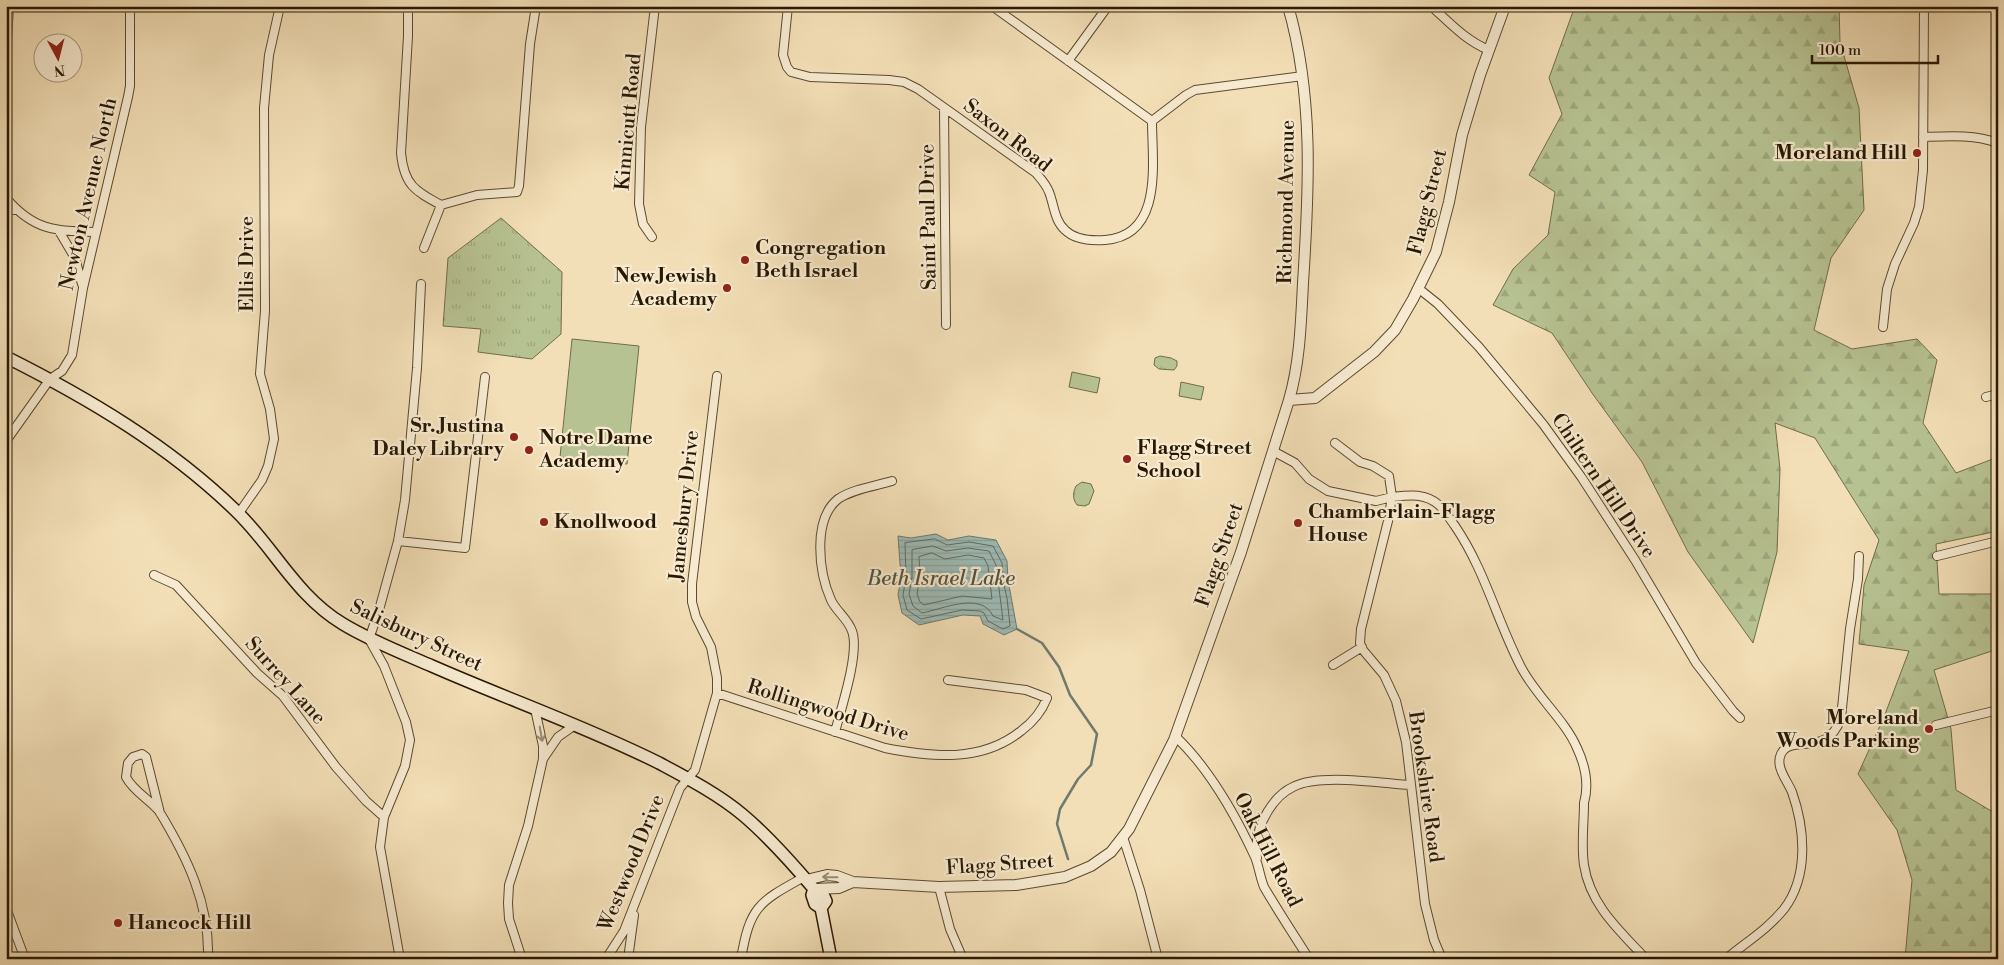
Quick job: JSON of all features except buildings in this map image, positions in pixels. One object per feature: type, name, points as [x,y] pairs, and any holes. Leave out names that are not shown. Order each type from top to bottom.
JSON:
[{"type":"main road","name":"Salisbury Street","points":[[6,357],[50,379],[148,438],[239,513],[262,538],[305,595],[340,623],[369,639],[614,741],[688,779],[742,814],[770,840],[814,889],[822,892],[826,901],[822,908],[831,959]]},
{"type":"street","points":[[6,58],[9,6]]},
{"type":"street","name":"Newton Avenue North","points":[[6,441],[50,379],[62,371],[72,355],[83,288],[129,92],[130,6]]},
{"type":"street","name":"Ellis Drive","points":[[239,513],[262,480],[268,466],[274,439],[270,409],[260,374],[265,311],[264,108],[269,55],[280,6]]},
{"type":"street","points":[[408,6],[402,166],[404,175],[413,188],[442,205],[477,195],[516,192],[522,175],[530,44],[536,6]]},
{"type":"street","name":"Kinnicutt Road","points":[[652,237],[643,224],[639,204],[642,127],[656,6]]},
{"type":"street","name":"Saxon Road","points":[[788,6],[783,55],[786,67],[791,72],[803,76],[904,82],[918,89],[1036,173],[1048,189],[1061,226],[1071,234],[1088,240],[1121,237],[1134,228],[1145,216],[1151,194],[1152,121]]},
{"type":"street","points":[[992,6],[1152,121],[1195,90],[1303,76]]},
{"type":"street","points":[[1068,61],[1108,6]]},
{"type":"street","name":"Richmond Avenue","points":[[1288,6],[1303,76],[1308,128],[1305,254],[1298,354],[1295,380],[1289,400]]},
{"type":"street","points":[[1431,6],[1468,39],[1478,46],[1489,50]]},
{"type":"street","name":"Flagg Street","points":[[805,878],[828,875],[853,882],[939,887],[1016,885],[1065,877],[1098,862],[1123,837],[1155,780],[1175,736],[1241,552],[1289,400],[1315,398],[1374,352],[1395,330],[1436,252],[1449,202],[1462,135],[1505,6]]},
{"type":"street","points":[[1883,326],[1887,289],[1919,207],[1923,137],[1924,6]]},
{"type":"street","name":"Saint Paul Drive","points":[[944,108],[946,326]]},
{"type":"street","points":[[1923,137],[1967,136],[1983,138],[1998,143]]},
{"type":"street","points":[[6,198],[16,210],[37,223],[59,231],[96,232]]},
{"type":"street","points":[[424,248],[442,205]]},
{"type":"street","points":[[6,210],[16,210]]},
{"type":"street","points":[[59,231],[75,258],[83,288]]},
{"type":"street","points":[[400,959],[380,847],[384,817],[405,766],[410,740],[406,722],[384,666],[369,639],[398,540],[405,500],[417,368],[420,284]]},
{"type":"street","name":"Chiltern Hill Drive","points":[[1418,288],[1438,304],[1479,347],[1543,424],[1582,478],[1635,560],[1696,663],[1740,718]]},
{"type":"street","points":[[398,540],[465,548],[484,376]]},
{"type":"street","name":"Jamesbury Drive","points":[[688,779],[695,770],[717,693],[717,678],[710,647],[696,617],[692,602],[692,584],[717,376]]},
{"type":"street","points":[[1986,397],[1998,394]]},
{"type":"street","points":[[1333,665],[1362,647],[1360,643],[1361,629],[1388,521],[1392,497],[1388,476],[1373,466],[1360,462],[1335,443]]},
{"type":"street","points":[[1273,451],[1295,463],[1309,479],[1328,491],[1376,501],[1392,497],[1415,495],[1432,500],[1446,514],[1470,550],[1521,668],[1542,700],[1570,734],[1583,763],[1586,776],[1587,795],[1584,803],[1583,853],[1586,874],[1593,895],[1609,920],[1646,959]]},
{"type":"street","points":[[836,732],[854,647],[852,631],[835,608],[823,580],[820,553],[823,527],[831,506],[842,497],[892,481]]},
{"type":"street","points":[[1937,556],[1998,542]]},
{"type":"street","points":[[1726,959],[1777,916],[1789,901],[1797,884],[1802,857],[1801,836],[1792,792],[1781,770],[1780,755],[1790,746],[1826,740],[1838,727],[1841,718],[1850,629],[1858,579],[1859,556]]},
{"type":"street","name":"Surrey Lane","points":[[154,575],[176,585],[257,673],[283,696],[336,767],[366,801],[384,817]]},
{"type":"street","name":"Brookshire Road","points":[[1362,647],[1384,675],[1396,701],[1406,742],[1425,904],[1434,940],[1442,959]]},
{"type":"street","name":"Rollingwood Drive","points":[[717,693],[885,748],[911,753],[955,756],[976,754],[994,748],[1011,739],[1038,715],[1046,698],[1026,690],[948,680]]},
{"type":"street","points":[[522,959],[508,919],[509,885],[528,826],[543,759],[543,746],[536,709]]},
{"type":"street","points":[[1936,725],[1998,710]]},
{"type":"street","points":[[543,759],[558,737],[575,725]]},
{"type":"street","name":"Oak Hill Road","points":[[1175,736],[1188,749],[1241,827],[1257,862],[1263,884],[1308,959]]},
{"type":"street","points":[[160,813],[146,757],[142,754],[137,755],[128,763],[126,777],[134,788],[153,804],[160,813],[188,861],[198,889],[205,918],[208,959]]},
{"type":"street","name":"Westwood Drive","points":[[606,959],[620,940],[680,788],[688,779]]},
{"type":"street","points":[[1257,862],[1257,838],[1262,821],[1277,798],[1292,787],[1307,782],[1334,780],[1410,785]]},
{"type":"street","points":[[1123,837],[1140,890],[1158,959]]},
{"type":"street","points":[[741,959],[748,927],[760,904],[774,894],[805,878]]},
{"type":"street","name":"Flagg Street","points":[[814,889],[839,888],[853,882]]},
{"type":"street","points":[[939,887],[950,929],[963,959]]},
{"type":"street","points":[[628,959],[636,903]]},
{"type":"street","points":[[6,908],[25,959]]},
{"type":"green space","points":[[1575,6],[1839,6],[1840,42],[1859,108],[1864,210],[1831,258],[1814,330],[1852,349],[1917,339],[1937,360],[1923,423],[1956,473],[1998,457],[1998,531],[1936,544],[1939,594],[1998,594],[1998,649],[1934,670],[1951,729],[1956,790],[1998,815],[1998,959],[1905,959],[1912,880],[1897,830],[1858,774],[1884,717],[1909,651],[1859,644],[1864,585],[1879,540],[1815,438],[1775,423],[1780,469],[1777,552],[1753,643],[1688,552],[1642,462],[1592,393],[1552,333],[1493,305],[1513,269],[1548,235],[1555,192],[1529,175],[1562,114],[1549,78]]},
{"type":"green space","points":[[501,218],[562,272],[561,334],[532,359],[478,352],[481,329],[443,326],[448,258]]},
{"type":"green space","points":[[572,339],[639,346],[627,464],[560,457]]},
{"type":"green space","points":[[1160,356],[1177,361],[1177,366],[1174,370],[1159,369],[1154,365],[1155,358]]},
{"type":"green space","points":[[1072,372],[1100,378],[1097,393],[1069,387]]},
{"type":"green space","points":[[1181,382],[1204,387],[1201,400],[1179,396]]},
{"type":"green space","points":[[1082,482],[1091,484],[1094,491],[1089,504],[1085,506],[1077,505],[1074,498],[1076,486]]},
{"type":"water","name":"Beth Israel Lake","points":[[936,534],[948,540],[969,536],[996,540],[1007,561],[1008,580],[1017,629],[1004,635],[983,624],[980,616],[963,615],[919,625],[902,613],[898,595],[901,577],[898,536],[911,538]]},
{"type":"waterway","points":[[1017,629],[1042,643],[1059,667],[1070,695],[1097,734],[1091,765],[1078,779],[1060,809],[1057,824],[1068,859]]},
{"type":"place","name":"Moreland Hill","points":[[1917,153]]},
{"type":"place","name":"Congregation Beth Israel","points":[[745,260]]},
{"type":"place","name":"New Jewish Academy","points":[[727,288]]},
{"type":"place","name":"Sr. Justina Daley Library","points":[[514,437]]},
{"type":"place","name":"Notre Dame Academy","points":[[529,450]]},
{"type":"place","name":"Flagg Street School","points":[[1127,459]]},
{"type":"place","name":"Knollwood","points":[[544,522]]},
{"type":"place","name":"Chamberlain-Flagg House","points":[[1298,523]]},
{"type":"place","name":"Moreland Woods Parking","points":[[1929,729]]},
{"type":"place","name":"Hancock Hill","points":[[118,923]]}]
